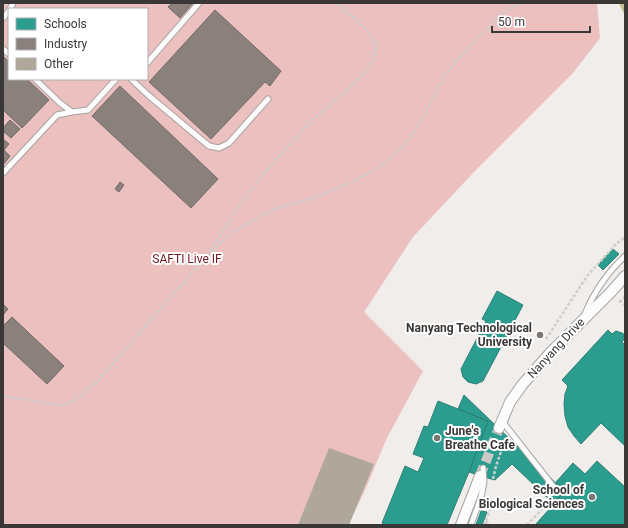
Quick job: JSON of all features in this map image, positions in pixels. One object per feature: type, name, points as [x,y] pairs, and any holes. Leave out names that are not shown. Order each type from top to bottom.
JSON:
[{"type":"street","name":"Nanyang Drive","points":[[500,424],[510,402],[522,386],[550,353],[625,276]]},
{"type":"street","points":[[461,525],[481,472]]},
{"type":"lane","points":[[148,62],[199,3]]},
{"type":"lane","points":[[36,80],[60,103],[72,112]]},
{"type":"lane","points":[[3,173],[58,115],[88,110],[115,80]]},
{"type":"lane","points":[[133,80],[148,95],[209,146],[218,148],[229,144],[268,99]]},
{"type":"lane","points":[[584,319],[596,291],[610,272],[625,256]]},
{"type":"lane","points":[[500,424],[509,430],[553,486]]},
{"type":"lane","points":[[471,525],[481,497],[484,482],[481,472]]},
{"type":"path","points":[[208,254],[255,185],[295,138],[326,108],[349,89],[371,65],[376,47],[374,40],[369,33],[337,3]]},
{"type":"path","points":[[3,396],[63,406],[81,396],[98,381],[208,254],[233,232],[272,210],[320,196],[370,173],[386,162],[404,146],[424,116],[449,70],[500,15],[520,3]]},
{"type":"path","points":[[545,340],[587,276],[615,245],[625,237]]},
{"type":"path","points":[[615,306],[625,297]]},
{"type":"path","points":[[621,300],[625,305]]},
{"type":"path","points":[[492,485],[496,466],[509,430]]},
{"type":"path","points":[[484,525],[490,507],[491,492]]},
{"type":"path","points":[[527,525],[546,503],[549,493]]},
{"type":"path","points":[[486,521],[490,525]]},
{"type":"green space","name":"SAFTI Live IF","points":[[3,3],[597,3],[600,38],[573,73],[474,172],[413,237],[364,312],[423,371],[386,440],[366,488],[348,525],[3,525]]},
{"type":"building: Schools","points":[[613,249],[619,254],[603,270],[598,265]]},
{"type":"building: Schools","points":[[497,291],[523,305],[483,381],[476,384],[468,382],[463,377],[461,369],[486,321],[482,319]]},
{"type":"building: Schools","points":[[608,330],[612,334],[616,331],[625,335],[622,342],[625,345],[625,446],[601,423],[581,444],[568,427],[565,416],[565,394],[568,386],[562,380]]},
{"type":"building: Schools","points":[[464,395],[564,491],[554,504],[512,464],[495,480],[469,472],[488,421],[458,409]]},
{"type":"building: Schools","points":[[438,401],[488,421],[447,525],[386,525],[382,523],[405,466],[418,472],[424,458],[413,454],[424,426],[428,427]]},
{"type":"building: Schools","name":"School of Biological Sciences","points":[[597,461],[625,487],[625,525],[535,525],[564,491],[556,482],[573,463],[585,474]]},
{"type":"building: Schools","points":[[481,511],[487,512],[482,525],[476,525]]},
{"type":"building: Industry","points":[[172,3],[193,3],[180,18],[168,7]]},
{"type":"building: Industry","points":[[215,10],[281,71],[270,86],[265,82],[211,139],[149,82]]},
{"type":"building: Industry","points":[[3,56],[8,61],[8,80],[28,80],[49,100],[22,128],[3,110]]},
{"type":"building: Industry","points":[[120,86],[218,179],[191,208],[92,116]]},
{"type":"building: Industry","points":[[10,120],[20,129],[11,138],[3,131],[3,128]]},
{"type":"building: Industry","points":[[3,139],[9,144],[4,150],[10,156],[3,165]]},
{"type":"building: Industry","points":[[120,182],[124,185],[119,192],[115,189]]},
{"type":"building: Industry","points":[[3,304],[8,309],[3,315]]},
{"type":"building: Industry","points":[[12,317],[64,366],[47,384],[3,343],[3,326]]},
{"type":"building: Other","points":[[329,448],[374,464],[349,525],[298,525]]},
{"type":"waterway","points":[[621,3],[625,11]]},
{"type":"tunnel","points":[[480,476],[499,428]]},
{"type":"place","name":"Nanyang Technological University","points":[[540,335]]},
{"type":"place","name":"June's Breathe Cafe","points":[[437,438]]},
{"type":"place","name":"School of Biological Sciences","points":[[592,497]]}]
